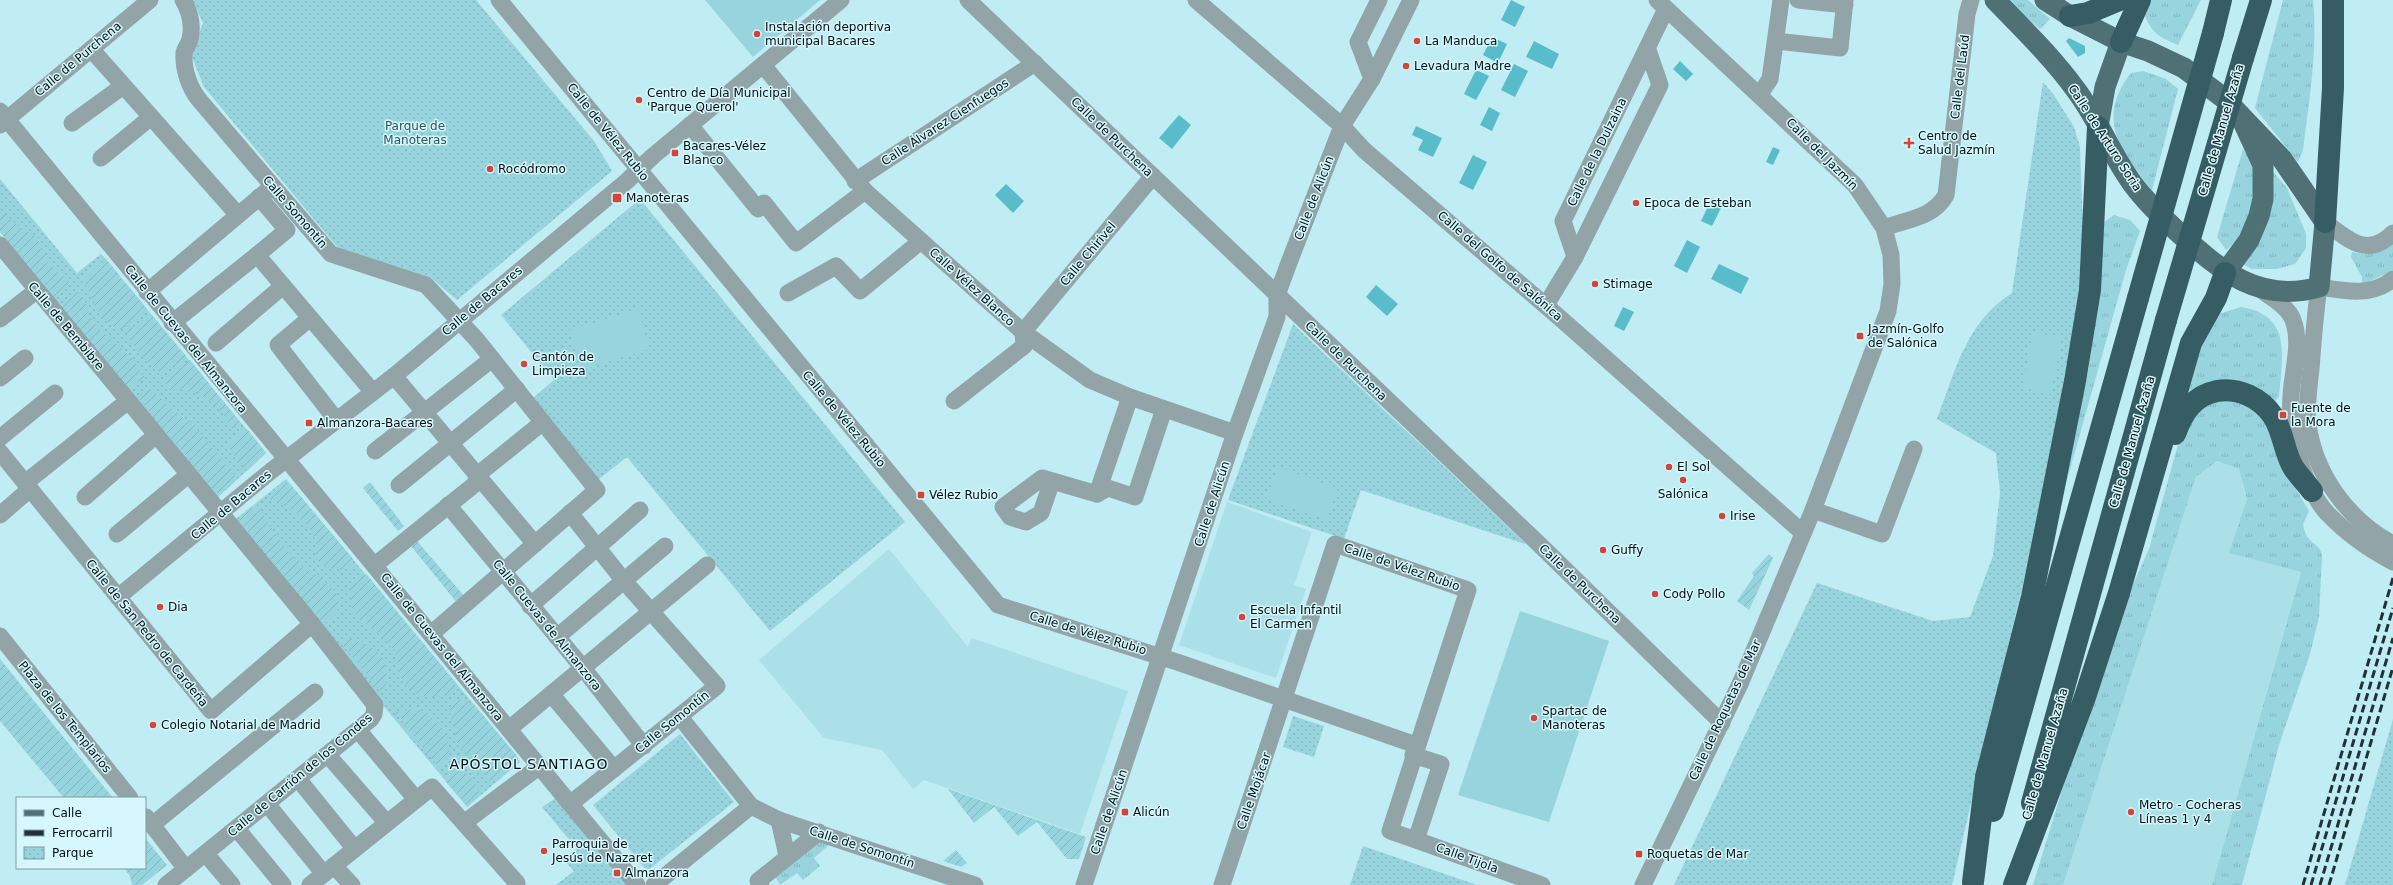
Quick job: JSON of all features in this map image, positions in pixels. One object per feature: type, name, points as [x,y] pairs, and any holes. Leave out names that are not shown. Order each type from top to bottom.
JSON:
[{"type":"highway","points":[[2070,16],[2088,13],[2119,0]]},
{"type":"highway","points":[[2121,42],[2140,0]]},
{"type":"highway","points":[[1972,883],[2213,33],[2221,0]]},
{"type":"highway","name":"Calle de Manuel Azaña","points":[[2009,885],[2166,320],[2261,0]]},
{"type":"highway","points":[[2325,222],[2334,65],[2333,0]]},
{"type":"highway","points":[[1972,883],[1986,778],[2032,597],[2075,381],[2090,290],[2098,127]]},
{"type":"highway","points":[[2014,885],[2084,700],[2119,593],[2191,342],[2216,298],[2225,273]]},
{"type":"highway","points":[[2119,593],[2141,542],[2181,419],[2190,404],[2204,393],[2223,390],[2242,392],[2258,401],[2273,416],[2293,467],[2312,491]]},
{"type":"main road","points":[[2045,0],[2070,16],[2121,42],[2148,51],[2184,68],[2225,99],[2282,160],[2325,222],[2319,287]]},
{"type":"main road","name":"Calle de Arturo Soria","points":[[2001,6],[2047,54],[2076,90],[2118,161],[2149,205],[2225,273],[2256,286],[2279,292],[2301,292],[2319,287]]},
{"type":"main road","points":[[2098,127],[2105,87],[2121,42]]},
{"type":"main road","points":[[2225,273],[2249,240],[2259,216],[2263,199],[2263,165],[2240,115]]},
{"type":"street","name":"Calle de Purchena","points":[[2,118],[91,49],[150,0]]},
{"type":"street","name":"Calle Somontín","points":[[183,0],[191,23],[190,39],[184,53],[188,78],[193,92],[331,254],[426,285],[460,320],[597,490],[431,634]]},
{"type":"street","name":"Calle de Vélez Rubio","points":[[499,0],[998,605],[1161,656],[1285,698],[1415,750],[1468,590],[1335,544],[1285,698]]},
{"type":"street","name":"Calle de Bacares","points":[[118,597],[337,420],[394,376],[639,171],[653,156],[842,0]]},
{"type":"street","name":"Calle de Purchena","points":[[968,0],[1535,540],[1722,723]]},
{"type":"street","name":"Calle del Golfo de Salónica","points":[[1196,0],[1342,126],[1364,150],[1546,306],[1803,533]]},
{"type":"street","points":[[1372,79],[1358,42],[1379,0]]},
{"type":"street","name":"Calle de Alicún","points":[[1084,885],[1235,433],[1277,317],[1277,295],[1342,126],[1372,79],[1411,0]]},
{"type":"street","points":[[1760,94],[1770,79],[1780,0]]},
{"type":"street","points":[[1776,41],[1840,48],[1845,3],[1798,0]]},
{"type":"street","name":"Calle del Laúd","points":[[1884,228],[1930,214],[1940,205],[1946,195],[1973,6],[1984,3],[2001,6]]},
{"type":"street","name":"Calle de la Dulzaina","points":[[1575,257],[1563,221],[1648,50],[1661,5]]},
{"type":"street","name":"Calle del Jazmín","points":[[1661,5],[1760,94],[1855,185],[1884,228],[1891,262],[1892,284],[1888,311],[1803,533]]},
{"type":"street","points":[[91,49],[150,118],[238,215]]},
{"type":"street","points":[[1546,306],[1575,257],[1660,85],[1648,50]]},
{"type":"street","name":"Calle Álvarez Cienfuegos","points":[[860,186],[1035,63]]},
{"type":"street","name":"Calle Vélez Blanco","points":[[763,66],[860,186],[1023,332],[1090,380],[1130,397],[1235,433]]},
{"type":"street","points":[[72,124],[123,86]]},
{"type":"street","name":"Calle de Cuevas del Almanzora","points":[[2,118],[286,461],[375,565],[637,885]]},
{"type":"street","points":[[101,158],[150,118]]},
{"type":"street","points":[[690,125],[758,210],[764,203],[796,243],[860,186]]},
{"type":"street","name":"Calle Chirivel","points":[[1023,332],[1153,176]]},
{"type":"street","points":[[147,292],[273,186]]},
{"type":"street","points":[[172,323],[286,230],[259,197]]},
{"type":"street","points":[[2325,222],[2352,243],[2361,245],[2376,244],[2393,233]]},
{"type":"street","name":"Calle Vélez Blanco","points":[[788,293],[836,266],[860,291],[921,241]]},
{"type":"street","name":"Calle de Bembibre","points":[[1,250],[312,624]]},
{"type":"street","points":[[257,255],[373,392]]},
{"type":"street","points":[[2393,279],[2385,285],[2357,292],[2319,287],[2308,410],[2312,441],[2325,476],[2348,510],[2382,538],[2393,544]]},
{"type":"street","points":[[216,342],[283,286]]},
{"type":"street","points":[[2256,286],[2289,312],[2293,320],[2297,338],[2291,414],[2296,448],[2312,491],[2327,513],[2356,537],[2393,562]]},
{"type":"street","points":[[0,319],[36,291]]},
{"type":"street","points":[[310,318],[278,345],[337,420]]},
{"type":"street","name":"Calle Vélez Blanco","points":[[954,401],[1024,346],[1023,332]]},
{"type":"street","points":[[0,378],[25,358]]},
{"type":"street","points":[[375,452],[492,359]]},
{"type":"street","points":[[394,376],[478,478],[535,544]]},
{"type":"street","points":[[399,485],[517,389]]},
{"type":"street","points":[[0,438],[55,393]]},
{"type":"street","points":[[1097,494],[1130,397]]},
{"type":"street","points":[[0,515],[28,486],[128,402]]},
{"type":"street","points":[[1052,481],[1097,494],[1108,488],[1135,496],[1164,409]]},
{"type":"street","points":[[478,478],[543,422]]},
{"type":"street","points":[[86,497],[156,435]]},
{"type":"street","points":[[1813,510],[1882,534],[1914,449]]},
{"type":"street","name":"Calle de San Pedro de Cardeña","points":[[0,452],[211,711],[312,624]]},
{"type":"street","points":[[117,534],[188,475]]},
{"type":"street","name":"Calle de Cuevas del Almanzora","points":[[375,565],[448,505],[478,478]]},
{"type":"street","name":"Calle Cuevas de Almanzora","points":[[448,505],[530,606],[583,668],[644,746]]},
{"type":"street","points":[[530,606],[640,510]]},
{"type":"street","name":"Calle Somontín","points":[[570,513],[624,581],[717,686],[570,804]]},
{"type":"street","name":"Calle de Roquetas de Mar","points":[[1643,885],[1722,723],[1803,533]]},
{"type":"street","points":[[557,637],[665,546]]},
{"type":"street","points":[[583,668],[707,565]]},
{"type":"street","name":"Calle de Carrión de los Condes","points":[[177,879],[328,755],[374,714],[375,705],[312,624]]},
{"type":"street","name":"Plaza de los Templarios","points":[[0,636],[129,797]]},
{"type":"street","name":"Calle de Cuevas del Almanzora","points":[[509,729],[583,668]]},
{"type":"street","points":[[177,879],[149,821],[315,692]]},
{"type":"street","points":[[551,694],[614,769]]},
{"type":"street","name":"Calle Mojácar","points":[[1222,885],[1285,698]]},
{"type":"street","name":"Calle de Somontín","points":[[680,717],[751,806],[779,820],[819,832],[955,882],[975,885]]},
{"type":"street","name":"Calle de Carrión de los Condes","points":[[363,736],[416,798]]},
{"type":"street","points":[[1415,750],[1441,764],[1416,840]]},
{"type":"street","name":"Calle Tijola","points":[[1415,750],[1390,831],[1542,885]]},
{"type":"street","name":"Calle de Carrión de los Condes","points":[[333,761],[386,822]]},
{"type":"street","points":[[465,822],[540,766]]},
{"type":"street","name":"Calle de Carrión de los Condes","points":[[303,785],[354,848]]},
{"type":"street","points":[[310,885],[386,822],[432,787],[465,822],[517,883],[515,885]]},
{"type":"street","points":[[654,885],[751,806]]},
{"type":"street","name":"Calle de Carrión de los Condes","points":[[272,810],[329,870],[352,885]]},
{"type":"street","points":[[779,820],[787,856]]},
{"type":"street","points":[[760,885],[758,881],[787,856],[819,832]]},
{"type":"street","name":"Calle de Carrión de los Condes","points":[[242,835],[283,885]]},
{"type":"street","points":[[211,860],[232,885]]},
{"type":"shaded area","points":[[1511,0],[1525,7],[1515,27],[1501,20]]},
{"type":"shaded area","points":[[1492,37],[1507,44],[1498,63],[1483,55]]},
{"type":"shaded area","points":[[2069,38],[2085,46],[2085,53],[2078,57],[2066,41]]},
{"type":"shaded area","points":[[1534,41],[1559,54],[1552,69],[1526,57]]},
{"type":"shaded area","points":[[1680,61],[1693,74],[1686,81],[1673,69]]},
{"type":"shaded area","points":[[1514,64],[1528,71],[1515,97],[1501,90]]},
{"type":"shaded area","points":[[1476,70],[1489,76],[1476,100],[1464,94]]},
{"type":"shaded area","points":[[1489,107],[1500,113],[1492,131],[1480,125]]},
{"type":"shaded area","points":[[1179,115],[1191,125],[1172,149],[1159,138]]},
{"type":"shaded area","points":[[1416,126],[1442,138],[1433,157],[1418,150],[1423,140],[1412,135]]},
{"type":"shaded area","points":[[1773,147],[1780,150],[1773,165],[1766,162]]},
{"type":"shaded area","points":[[1473,155],[1487,162],[1473,190],[1459,183]]},
{"type":"shaded area","points":[[1006,184],[1024,201],[1013,213],[995,195]]},
{"type":"shaded area","points":[[1712,198],[1723,204],[1712,226],[1701,221]]},
{"type":"shaded area","points":[[1687,240],[1700,247],[1687,273],[1674,266]]},
{"type":"shaded area","points":[[1719,264],[1749,278],[1741,294],[1711,279]]},
{"type":"shaded area","points":[[1376,285],[1398,304],[1387,316],[1366,297]]},
{"type":"shaded area","points":[[1623,307],[1634,312],[1624,331],[1614,326]]},
{"type":"shaded area","points":[[2217,461],[2239,469],[2247,499],[2230,553],[2301,571],[2212,885],[2063,885],[2196,477]]},
{"type":"shaded area","name":"Escuela Infantil El Carmen","points":[[1227,502],[1312,532],[1294,585],[1306,589],[1276,678],[1179,645]]},
{"type":"shaded area","points":[[889,549],[968,647],[971,638],[1128,691],[1080,834],[924,780],[913,789],[882,750],[824,738],[759,660]]},
{"type":"green space","name":"Parque de Manoteras","points":[[192,0],[476,0],[594,141],[612,171],[457,300],[431,278],[338,248],[204,87],[191,55],[203,23]]},
{"type":"green space","name":"Instalación deportiva municipal Bacares","points":[[705,0],[820,0],[753,57]]},
{"type":"green space","points":[[2007,0],[2028,0],[2050,19],[2040,29]]},
{"type":"green space","points":[[2150,0],[2201,0],[2178,45],[2156,34],[2153,30],[2144,13]]},
{"type":"green space","points":[[2283,0],[2313,0],[2314,56],[2303,150],[2298,162],[2255,108]]},
{"type":"green space","points":[[2143,71],[2166,79],[2178,89],[2152,190],[2122,149],[2116,134],[2114,120],[2115,105],[2120,89],[2131,73]]},
{"type":"green space","points":[[2043,82],[2054,95],[2074,127],[2080,147],[2083,232],[2080,287],[2040,515],[1952,885],[1674,885],[1817,583],[1933,621],[1970,617],[1993,556],[2000,493],[1996,453],[1937,419],[1964,349],[1973,333],[1983,318],[1996,305],[2012,293]]},
{"type":"green space","points":[[2243,149],[2254,168],[2255,190],[2253,202],[2250,213],[2240,234],[2226,250],[2217,237]]},
{"type":"green space","points":[[2267,165],[2287,188],[2306,234],[2306,248],[2295,264],[2277,269],[2252,269],[2239,262]]},
{"type":"green space","points":[[0,179],[77,273],[101,254],[104,257],[266,453],[218,497],[0,232]]},
{"type":"green space","points":[[640,199],[905,522],[770,631],[627,457],[599,479],[532,399],[554,380],[501,315]]},
{"type":"green space","points":[[0,209],[17,225],[38,238],[48,263],[72,284],[54,298],[0,232]]},
{"type":"green space","points":[[2114,215],[2130,220],[2140,231],[2126,270],[2062,498],[2089,366],[2100,282],[2104,222]]},
{"type":"green space","points":[[2393,244],[2393,270],[2362,285],[2362,277],[2351,257],[2352,252],[2374,253],[2384,250]]},
{"type":"green space","points":[[106,259],[146,308],[123,329],[117,330],[100,314],[83,279]]},
{"type":"green space","points":[[77,292],[86,304],[88,315],[99,329],[132,358],[144,377],[129,389],[60,305]]},
{"type":"green space","points":[[2241,307],[2258,312],[2269,319],[2277,328],[2281,340],[2282,352],[2279,397],[2274,402],[2252,386],[2232,380],[2222,380],[2187,392],[2204,334],[2219,314]]},
{"type":"green space","points":[[638,309],[650,349],[581,370],[569,330]]},
{"type":"green space","points":[[150,313],[186,356],[175,366],[162,371],[157,371],[153,368],[128,338],[127,332]]},
{"type":"green space","points":[[1293,324],[1525,544],[1361,490],[1344,539],[1228,500]]},
{"type":"green space","points":[[2033,332],[2062,338],[2051,394],[2022,388]]},
{"type":"green space","points":[[190,360],[240,422],[232,428],[222,413],[199,394],[170,390],[162,379]]},
{"type":"green space","points":[[153,390],[170,409],[192,423],[235,476],[236,480],[221,492],[216,493],[139,399],[147,391]]},
{"type":"green space","points":[[2224,394],[2266,417],[2289,477],[2309,511],[2303,524],[2306,534],[2309,539],[2319,548],[2322,556],[2319,617],[2310,654],[2279,745],[2242,885],[2212,885],[2301,572],[2229,553],[2247,499],[2239,469],[2217,461],[2196,477],[2063,885],[2033,885],[2077,741],[2124,605],[2149,549],[2182,430],[2191,413]]},
{"type":"green space","points":[[247,429],[266,453],[247,471],[231,451],[229,444],[239,433]]},
{"type":"green space","points":[[1278,467],[1338,488],[1327,520],[1266,499]]},
{"type":"green space","points":[[286,479],[516,755],[520,762],[467,807],[232,522]]},
{"type":"green space","points":[[284,481],[291,485],[354,560],[350,567],[336,569],[326,567],[322,564],[316,556],[315,539],[301,517],[291,509],[269,498],[272,492]]},
{"type":"green space","points":[[370,482],[404,526],[398,531],[363,488]]},
{"type":"green space","points":[[255,506],[259,506],[277,537],[294,558],[305,568],[325,581],[335,591],[338,598],[338,611],[324,624],[239,521],[242,515]]},
{"type":"green space","points":[[417,541],[465,597],[458,604],[411,546]]},
{"type":"green space","points":[[1769,554],[1773,558],[1749,610],[1737,601],[1754,576],[1752,573]]},
{"type":"green space","points":[[367,575],[456,683],[451,692],[435,697],[422,696],[411,690],[402,680],[398,671],[394,650],[379,634],[360,620],[356,615],[350,601],[350,590],[359,576]]},
{"type":"green space","name":"Spartac de Manoteras","points":[[1520,611],[1609,641],[1549,822],[1458,795]]},
{"type":"green space","points":[[346,638],[355,639],[364,643],[379,654],[387,671],[383,690],[379,690],[342,644],[342,640]]},
{"type":"green space","points":[[0,659],[112,797],[63,797],[0,721]]},
{"type":"green space","points":[[466,699],[474,705],[516,755],[517,761],[515,765],[492,783],[457,744],[454,726],[450,715],[450,707],[455,700]]},
{"type":"green space","points":[[415,709],[432,717],[445,732],[449,751],[446,760],[439,768],[395,712]]},
{"type":"green space","points":[[1293,716],[1324,726],[1314,757],[1283,747]]},
{"type":"green space","points":[[2393,719],[2393,885],[2345,885]]},
{"type":"green space","points":[[680,734],[734,802],[647,871],[593,805]]},
{"type":"green space","points":[[459,770],[469,775],[481,793],[467,804],[445,781],[454,771]]},
{"type":"green space","points":[[948,789],[1086,837],[1079,859],[1067,859],[1037,822],[1018,836],[994,807],[974,823]]},
{"type":"green space","points":[[557,797],[631,885],[556,885],[574,871],[563,859],[577,849],[542,807]]},
{"type":"green space","points":[[146,839],[167,865],[142,885],[132,885],[130,876],[125,869],[146,869]]},
{"type":"green space","points":[[818,839],[830,844],[814,858],[820,866],[803,880],[797,873],[780,885],[775,876]]},
{"type":"green space","points":[[1363,846],[1477,885],[1350,885]]},
{"type":"green space","points":[[956,850],[967,863],[961,867],[943,861]]},
{"type":"railway","points":[[2303,885],[2393,578]]},
{"type":"railway","points":[[2311,885],[2393,608]]},
{"type":"railway","points":[[2320,885],[2393,638]]},
{"type":"railway","points":[[2329,885],[2393,667]]},
{"type":"place","name":"Instalación deportiva municipal Bacares","points":[[757,34]]},
{"type":"place","name":"La Manduca","points":[[1417,41]]},
{"type":"place","name":"Levadura Madre","points":[[1406,66]]},
{"type":"place","name":"Centro de Día Municipal 'Parque Querol'","points":[[639,100]]},
{"type":"place","name":"Centro de Salud Jazmín","points":[[1909,143]]},
{"type":"place","name":"Bacares-Vélez Blanco","points":[[675,153]]},
{"type":"place","name":"Rocódromo","points":[[490,169]]},
{"type":"place","name":"Manoteras","points":[[617,198]]},
{"type":"place","name":"Epoca de Esteban","points":[[1636,203]]},
{"type":"place","name":"Stimage","points":[[1595,284]]},
{"type":"place","name":"Jazmín-Golfo de Salónica","points":[[1860,336]]},
{"type":"place","name":"Cantón de Limpieza","points":[[524,364]]},
{"type":"place","name":"Fuente de la Mora","points":[[2283,415]]},
{"type":"place","name":"Almanzora-Bacares","points":[[309,423]]},
{"type":"place","name":"El Sol","points":[[1669,467]]},
{"type":"place","name":"Salónica","points":[[1683,480]]},
{"type":"place","name":"Vélez Rubio","points":[[921,495]]},
{"type":"place","name":"Irise","points":[[1722,516]]},
{"type":"place","name":"Guffy","points":[[1603,550]]},
{"type":"place","name":"Cody Pollo","points":[[1655,594]]},
{"type":"place","name":"Dia","points":[[160,607]]},
{"type":"place","name":"Escuela Infantil El Carmen","points":[[1242,617]]},
{"type":"place","name":"Spartac de Manoteras","points":[[1534,718]]},
{"type":"place","name":"Colegio Notarial de Madrid","points":[[153,725]]},
{"type":"place","name":"Alicún","points":[[1125,812]]},
{"type":"place","name":"Metro - Cocheras Líneas 1 y 4","points":[[2131,812]]},
{"type":"place","name":"Parroquia de Jesús de Nazaret","points":[[544,851]]},
{"type":"place","name":"Roquetas de Mar","points":[[1639,854]]},
{"type":"place","name":"Almanzora","points":[[617,873]]},
{"type":"district","name":"APÓSTOL SANTIAGO","points":[[529,764]]}]
